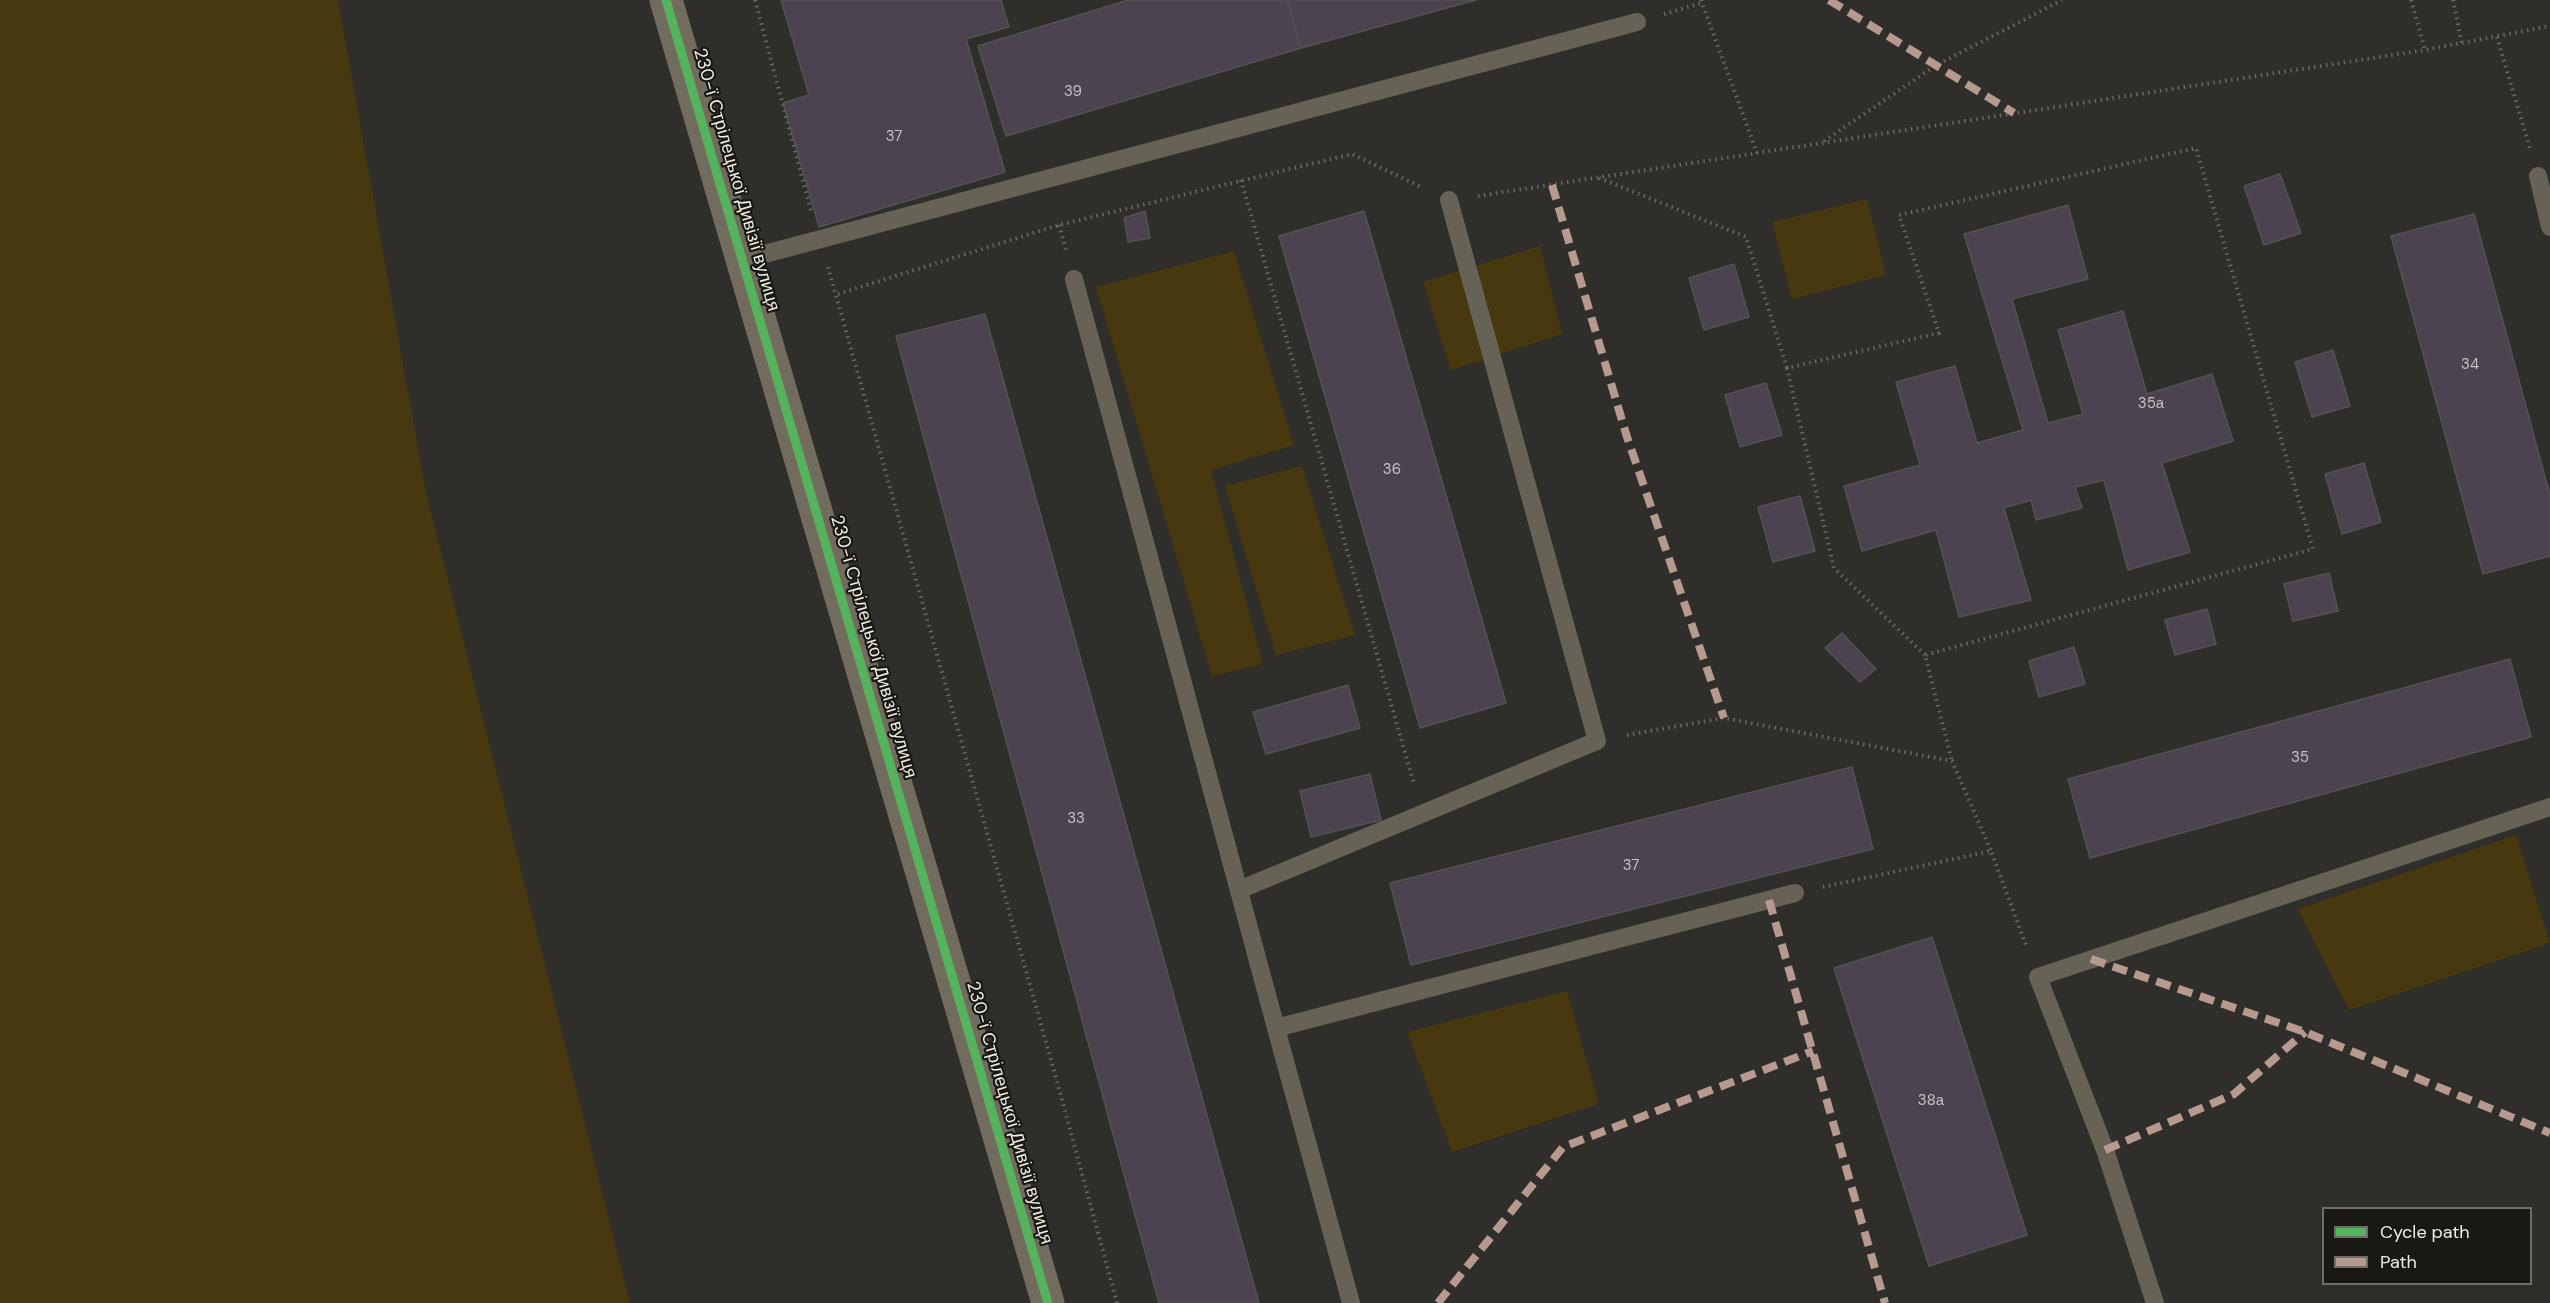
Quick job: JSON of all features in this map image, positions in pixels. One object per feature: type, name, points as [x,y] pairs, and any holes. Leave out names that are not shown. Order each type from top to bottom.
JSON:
[{"type":"street","name":"230-ї Стрілецької Дивізії вулиця","points":[[666,0],[1048,1303]]},
{"type":"lane","points":[[742,260],[1637,21]]},
{"type":"lane","points":[[2538,176],[2550,227]]},
{"type":"lane","points":[[1239,890],[1597,741],[1449,200]]},
{"type":"lane","points":[[1074,279],[1351,1303]]},
{"type":"lane","points":[[2156,1303],[2105,1150],[2037,977],[2550,807]]},
{"type":"lane","points":[[1276,1028],[1796,893]]},
{"type":"path","points":[[755,0],[819,239],[838,294],[1117,1303]]},
{"type":"path","points":[[1820,143],[1935,66],[2062,0]]},
{"type":"path","points":[[2411,0],[2425,50]]},
{"type":"path","points":[[2453,0],[2463,44]]},
{"type":"path","points":[[1637,21],[1702,2],[1757,153]]},
{"type":"path","points":[[838,294],[1059,225],[1352,154],[1449,200],[2463,44],[2550,26]]},
{"type":"path","points":[[2497,37],[2538,176]]},
{"type":"path","points":[[1787,368],[1939,333],[1899,215],[2196,148],[2313,549],[1925,655]]},
{"type":"path","points":[[1598,178],[1746,237],[1787,368],[1834,568],[1925,655],[1952,761],[1991,851],[2037,977]]},
{"type":"path","points":[[1241,180],[1422,814]]},
{"type":"path","points":[[1597,741],[1724,718],[1952,761]]},
{"type":"path","points":[[1796,893],[1991,851]]},
{"type":"shaded area","points":[[0,0],[338,0],[426,492],[630,1303],[0,1303]]},
{"type":"shaded area","points":[[1867,199],[1886,275],[1792,299],[1772,222]]},
{"type":"shaded area","points":[[1540,246],[1562,334],[1451,370],[1423,282]]},
{"type":"shaded area","points":[[1234,251],[1294,445],[1211,470],[1263,664],[1212,676],[1096,287]]},
{"type":"shaded area","points":[[1302,466],[1355,635],[1276,655],[1225,486]]},
{"type":"shaded area","points":[[2516,835],[2550,943],[2349,1010],[2298,909]]},
{"type":"shaded area","points":[[1567,991],[1599,1104],[1452,1152],[1407,1032]]},
{"type":"building","points":[[781,0],[1001,0],[1009,27],[966,39],[1005,172],[819,227],[783,103],[809,95]]},
{"type":"building","points":[[1128,0],[1287,0],[1301,48],[1006,136],[978,46]]},
{"type":"building","points":[[1287,0],[1476,0],[1301,48]]},
{"type":"building","points":[[2280,174],[2301,233],[2264,245],[2244,186]]},
{"type":"building","points":[[2068,205],[2088,279],[2012,299],[2048,423],[2083,414],[2058,330],[2123,311],[2147,394],[2212,374],[2233,441],[2162,463],[2190,552],[2128,570],[2104,480],[2075,487],[2082,508],[2036,520],[2031,500],[2004,508],[2031,600],[1959,617],[1936,530],[1862,551],[1844,486],[1920,465],[1896,382],[1955,366],[1977,443],[2023,430],[1964,234]]},
{"type":"building","points":[[1145,211],[1150,238],[1128,242],[1124,218]]},
{"type":"building","points":[[1364,211],[1506,703],[1420,728],[1279,236]]},
{"type":"building","points":[[2474,214],[2550,495],[2550,556],[2483,574],[2391,236]]},
{"type":"building","points":[[1734,264],[1749,317],[1704,330],[1689,278]]},
{"type":"building","points":[[985,314],[1259,1303],[1159,1303],[896,336]]},
{"type":"building","points":[[2333,350],[2350,406],[2312,417],[2295,362]]},
{"type":"building","points":[[1766,383],[1782,435],[1740,447],[1725,395]]},
{"type":"building","points":[[2364,463],[2381,522],[2342,534],[2325,474]]},
{"type":"building","points":[[1800,496],[1815,551],[1773,562],[1758,507]]},
{"type":"building","points":[[2329,573],[2338,611],[2293,621],[2284,584]]},
{"type":"building","points":[[2207,609],[2216,644],[2175,655],[2165,620]]},
{"type":"building","points":[[1842,633],[1876,669],[1860,682],[1825,648]]},
{"type":"building","points":[[2074,647],[2085,684],[2039,697],[2029,661]]},
{"type":"building","points":[[2510,659],[2531,737],[2090,858],[2068,779]]},
{"type":"building","points":[[1348,685],[1360,728],[1266,754],[1253,712]]},
{"type":"building","points":[[1852,767],[1873,849],[1411,965],[1390,883]]},
{"type":"building","points":[[1370,774],[1381,820],[1311,837],[1300,791]]},
{"type":"building","points":[[1932,937],[2027,1235],[1929,1266],[1834,968]]},
{"type":"marked path","points":[[1829,0],[2014,113]]},
{"type":"marked path","points":[[1552,185],[1627,437],[1724,718]]},
{"type":"marked path","points":[[1769,900],[1885,1303]]},
{"type":"marked path","points":[[2091,959],[2305,1032],[2550,1133]]},
{"type":"marked path","points":[[2105,1150],[2234,1094],[2305,1032]]},
{"type":"marked path","points":[[1438,1303],[1563,1147],[1813,1051]]},
{"type":"cycle path","points":[[666,0],[1048,1303]]}]
